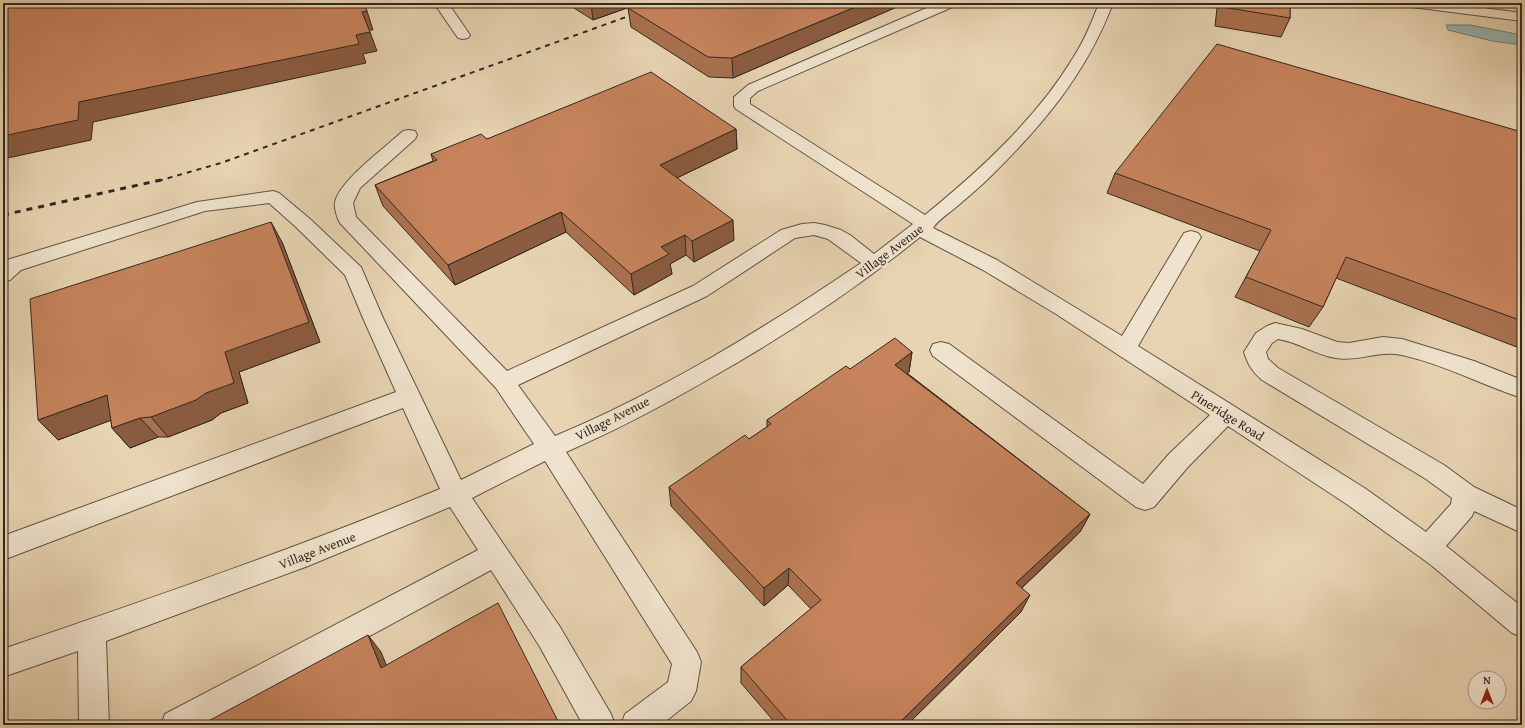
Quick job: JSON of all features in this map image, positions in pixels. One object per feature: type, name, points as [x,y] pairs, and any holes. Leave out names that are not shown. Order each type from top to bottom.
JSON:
[{"type":"street","points":[[442,3],[463,35]]},
{"type":"street","name":"Pineridge Road","points":[[950,3],[753,88],[742,97],[742,106],[923,226],[1064,309],[1125,350],[1357,497],[1428,548],[1522,624]]},
{"type":"street","name":"Village Avenue","points":[[3,663],[92,633],[324,548],[455,493],[591,430],[702,372],[784,324],[873,263],[923,226],[981,177],[1021,136],[1054,96],[1086,48],[1106,3]]},
{"type":"street","points":[[1412,3],[1522,17]]},
{"type":"street","points":[[409,135],[352,186],[344,204],[347,219],[504,382],[550,448],[688,662],[681,691],[636,725]]},
{"type":"street","points":[[3,276],[14,265],[203,206],[273,197],[303,223],[354,272],[373,318],[455,493],[550,637],[600,725]]},
{"type":"street","points":[[504,382],[700,291],[788,234],[802,229],[819,228],[832,232],[873,263]]},
{"type":"street","points":[[1125,350],[1191,238]]},
{"type":"street","points":[[1522,389],[1466,367],[1402,347],[1383,345],[1349,351],[1335,350],[1294,334],[1275,331],[1264,338],[1254,352],[1258,363],[1270,374],[1435,472],[1465,494],[1522,522]]},
{"type":"street","points":[[941,350],[1145,499],[1178,461],[1226,414]]},
{"type":"street","points":[[3,548],[409,396]]},
{"type":"street","points":[[1428,548],[1463,508],[1465,494]]},
{"type":"street","points":[[176,725],[495,554]]},
{"type":"street","points":[[92,633],[94,725]]},
{"type":"water","points":[[1446,25],[1470,25],[1522,35],[1522,45],[1492,41],[1448,30]]},
{"type":"building","points":[[3,3],[364,3],[367,11],[362,12],[370,32],[356,35],[359,44],[79,102],[78,120],[3,136]]},
{"type":"building","points":[[643,3],[865,3],[732,58],[708,57],[628,8]]},
{"type":"building","points":[[1223,3],[1290,3],[1290,18],[1222,7]]},
{"type":"building","points":[[1217,44],[1522,132],[1522,321],[1346,257],[1323,307],[1246,277],[1271,230],[1115,173]]},
{"type":"building","points":[[651,72],[736,129],[660,165],[733,220],[692,241],[685,235],[661,247],[669,254],[631,274],[561,212],[448,265],[375,185],[437,160],[431,154],[481,134],[487,139]]},
{"type":"building","points":[[271,222],[309,322],[225,352],[234,383],[206,393],[196,400],[151,417],[140,418],[112,428],[107,395],[38,420],[30,299]]},
{"type":"building","points":[[895,338],[912,352],[895,365],[1090,514],[1016,583],[1030,595],[897,725],[791,725],[741,667],[821,600],[789,568],[764,588],[669,487],[745,435],[749,439],[771,424],[767,420],[846,366],[850,369]]},
{"type":"building","points":[[498,603],[560,725],[201,725],[368,635],[381,668]]},
{"type":"railway","points":[[158,181],[221,163],[640,12]]},
{"type":"railway","points":[[3,215],[161,180]]}]
